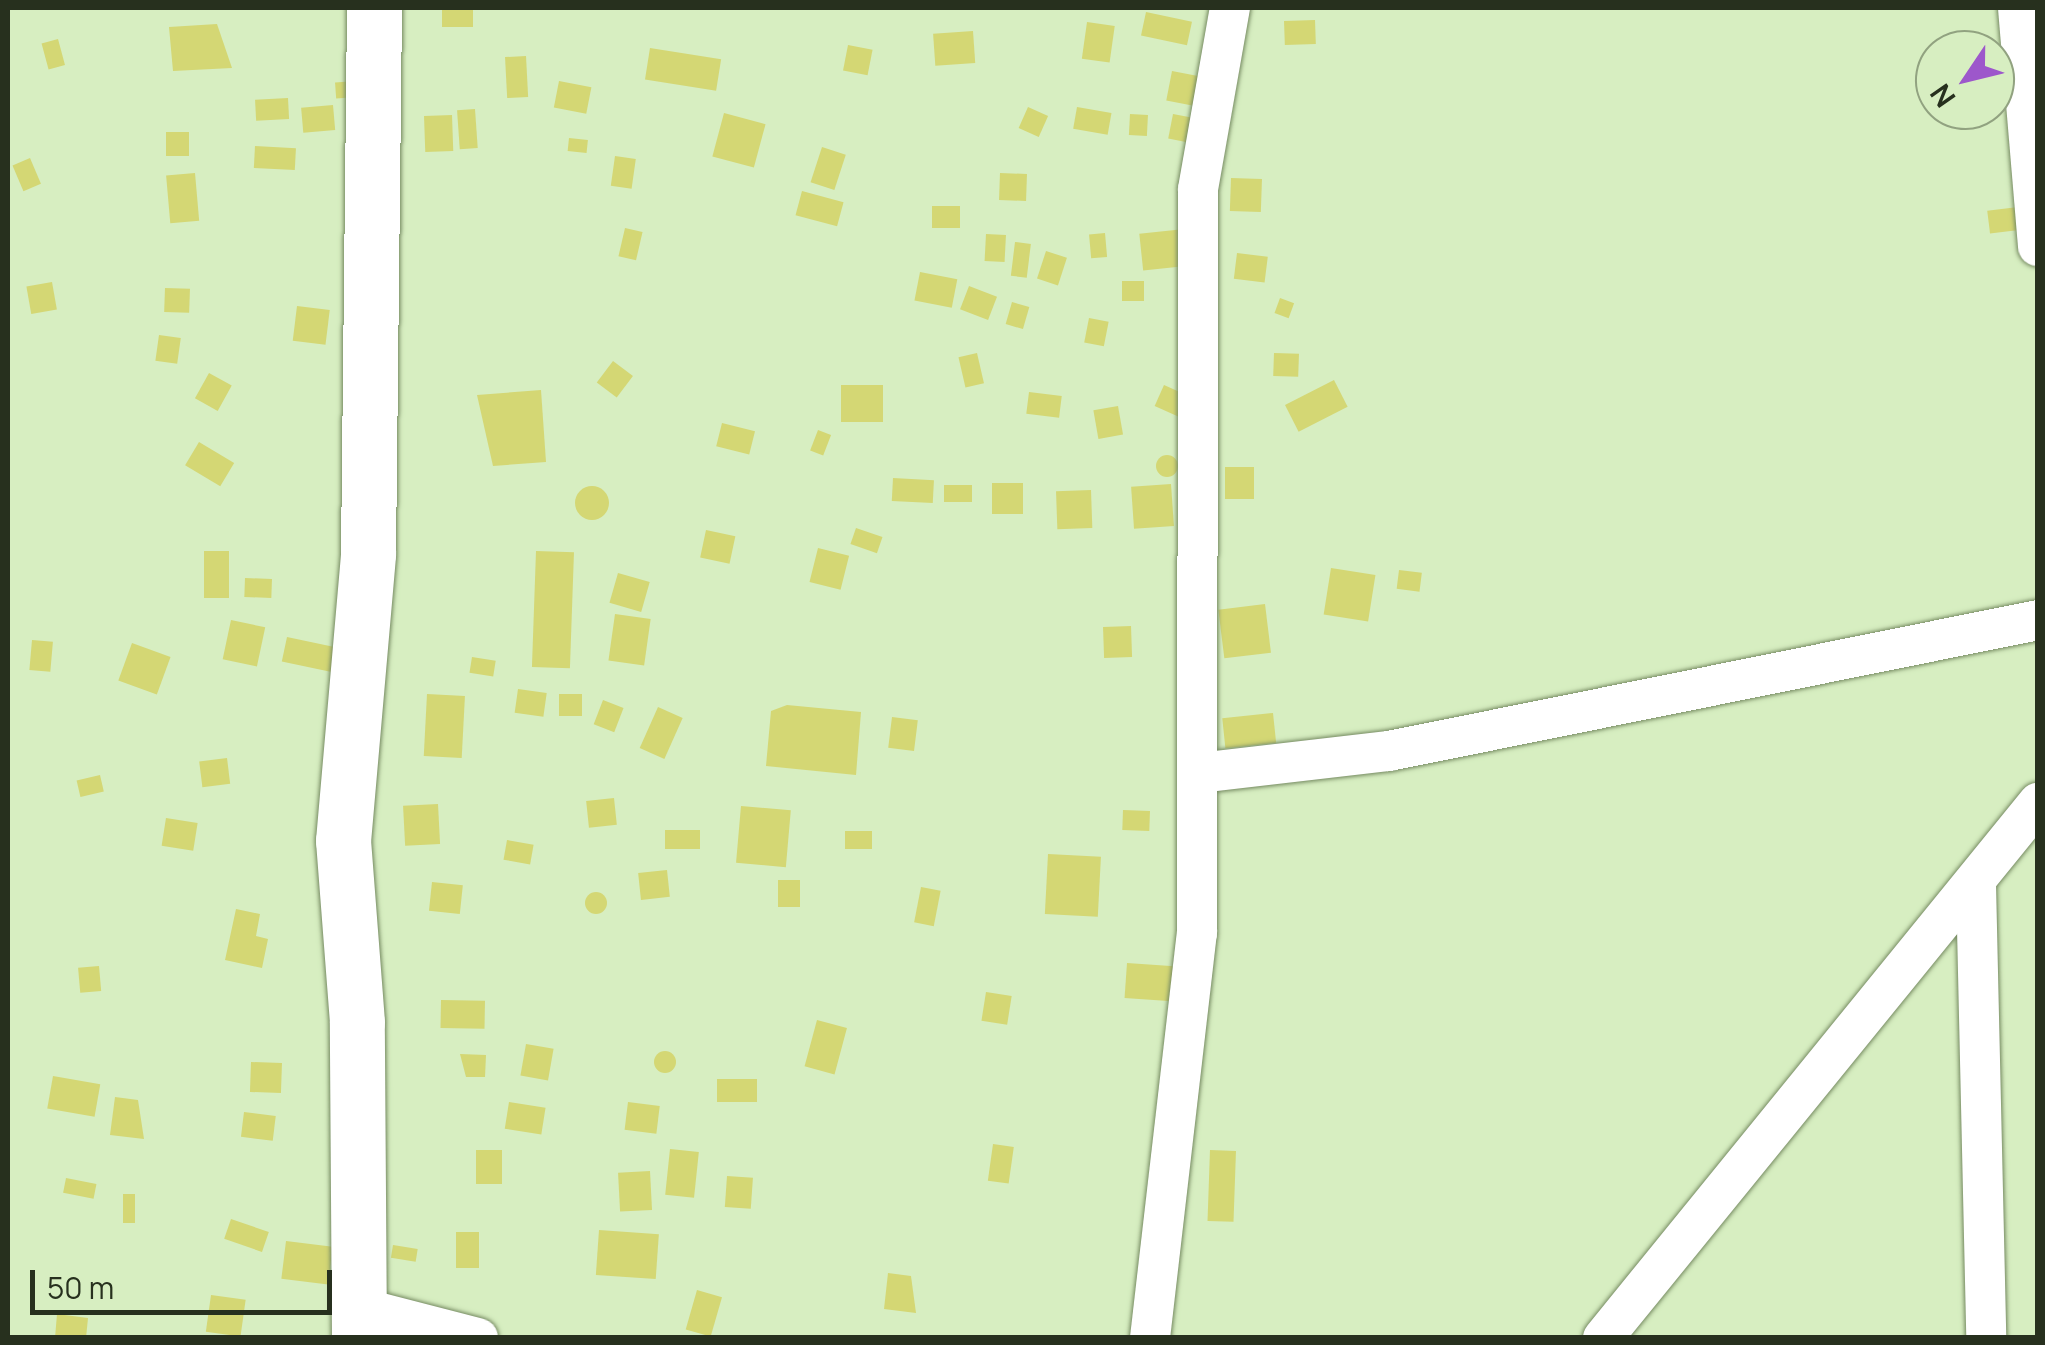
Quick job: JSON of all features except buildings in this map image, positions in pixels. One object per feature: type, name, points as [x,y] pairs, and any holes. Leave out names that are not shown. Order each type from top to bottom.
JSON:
[{"type":"street","points":[[374,8],[368,553],[343,841],[357,1022],[358,1322],[478,1338]]},
{"type":"street","points":[[1150,1338],[1191,1017],[1198,772],[1198,189],[1230,8]]},
{"type":"street","points":[[2018,8],[2038,246]]},
{"type":"street","points":[[1198,772],[1388,751],[2038,620]]},
{"type":"street","points":[[1603,1338],[2034,817]]},
{"type":"street","points":[[1976,884],[1986,1338]]}]
